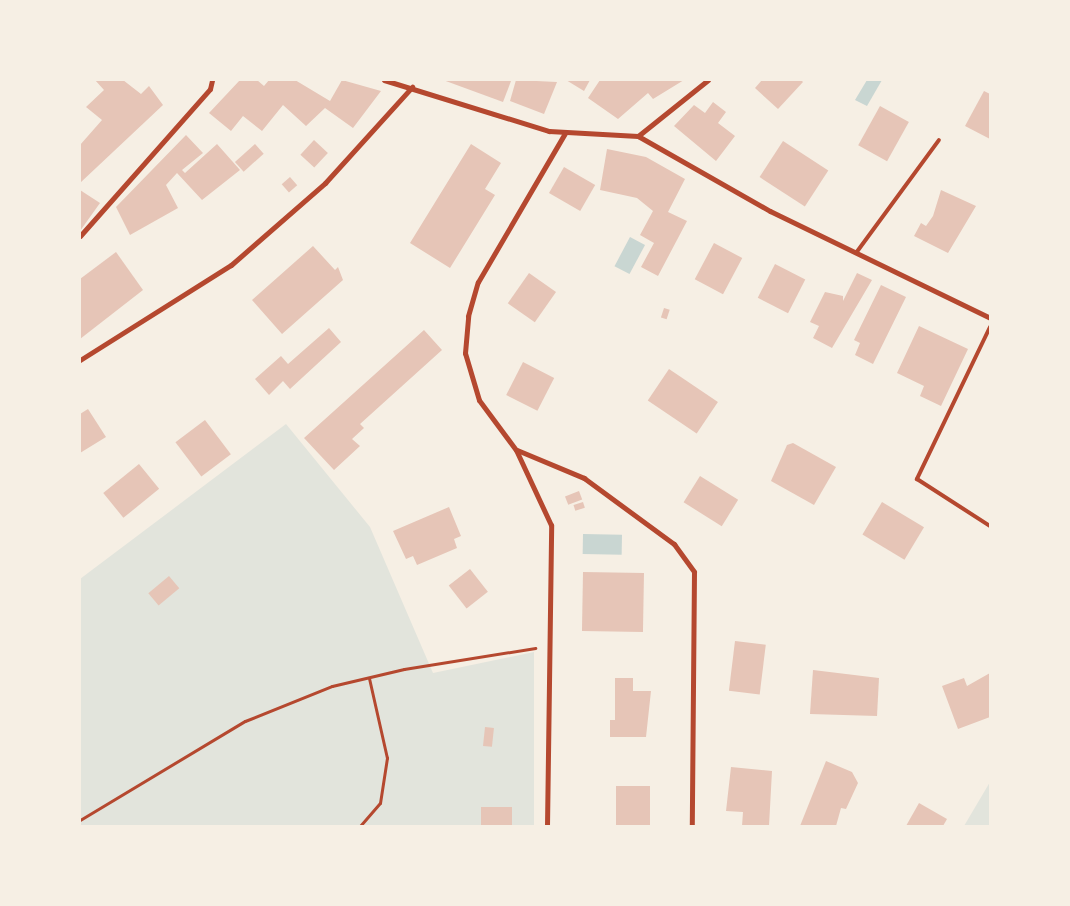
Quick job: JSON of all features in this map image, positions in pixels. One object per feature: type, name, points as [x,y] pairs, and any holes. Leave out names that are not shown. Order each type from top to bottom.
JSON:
[{"type":"street","points":[[80,236],[210,89],[212,80]]},
{"type":"street","points":[[384,80],[565,133],[638,136],[856,254],[990,318]]},
{"type":"street","points":[[638,136],[708,80]]},
{"type":"street","points":[[80,360],[231,265],[324,183],[412,87]]},
{"type":"street","points":[[547,826],[551,646],[551,525],[516,450],[479,400],[468,374],[468,316],[478,282],[565,133]]},
{"type":"street","points":[[516,450],[584,478],[674,544],[694,572],[692,826]]},
{"type":"lane","points":[[856,254],[939,140]]},
{"type":"lane","points":[[990,327],[916,479],[990,526]]},
{"type":"path","points":[[80,820],[245,720],[332,686],[438,663],[551,646]]},
{"type":"path","points":[[360,826],[380,803],[386,758],[369,678]]},
{"type":"shaded area","points":[[867,80],[882,80],[867,106],[855,100]]},
{"type":"shaded area","points":[[630,237],[645,245],[630,274],[615,266]]},
{"type":"shaded area","points":[[286,424],[370,527],[433,673],[534,652],[534,826],[80,826],[80,579]]},
{"type":"shaded area","points":[[583,534],[622,535],[622,555],[583,554]]},
{"type":"shaded area","points":[[990,782],[990,826],[964,826]]},
{"type":"building","points":[[95,80],[123,80],[141,94],[149,86],[163,105],[80,183],[80,145],[102,120],[86,107],[104,90]]},
{"type":"building","points":[[240,80],[257,80],[264,86],[269,80],[295,80],[330,101],[342,80],[381,91],[353,128],[325,108],[306,126],[283,105],[262,131],[243,116],[231,131],[209,113]]},
{"type":"building","points":[[443,80],[508,80],[511,81],[503,102]]},
{"type":"building","points":[[516,80],[557,82],[544,114],[510,101]]},
{"type":"building","points":[[566,80],[590,80],[584,91]]},
{"type":"building","points":[[600,80],[684,80],[653,99],[648,93],[618,119],[588,98]]},
{"type":"building","points":[[762,80],[801,80],[803,82],[778,109],[755,88]]},
{"type":"building","points":[[984,91],[990,94],[990,139],[965,126]]},
{"type":"building","points":[[713,102],[726,112],[718,123],[735,136],[716,161],[674,126],[694,105],[705,113]]},
{"type":"building","points":[[880,106],[909,122],[887,161],[858,145]]},
{"type":"building","points":[[186,135],[203,153],[182,170],[185,173],[217,144],[240,170],[202,200],[177,173],[166,185],[178,208],[130,235],[116,207]]},
{"type":"building","points":[[314,140],[328,153],[314,168],[300,155]]},
{"type":"building","points":[[783,141],[828,170],[805,206],[760,177]]},
{"type":"building","points":[[255,144],[264,154],[244,172],[235,162]]},
{"type":"building","points":[[471,144],[501,163],[485,189],[495,195],[450,268],[410,243]]},
{"type":"building","points":[[607,149],[646,157],[685,179],[668,212],[687,221],[658,276],[641,267],[654,243],[640,235],[653,211],[637,198],[600,190]]},
{"type":"building","points":[[564,167],[595,185],[580,211],[549,193]]},
{"type":"building","points":[[290,177],[297,185],[289,193],[282,184]]},
{"type":"building","points":[[80,190],[100,203],[80,231]]},
{"type":"building","points":[[941,190],[976,206],[948,253],[914,236],[921,223],[926,226],[933,216]]},
{"type":"building","points":[[714,243],[742,258],[723,294],[695,279]]},
{"type":"building","points":[[313,246],[335,270],[338,267],[343,280],[282,334],[252,300]]},
{"type":"building","points":[[116,252],[143,290],[80,339],[80,279]]},
{"type":"building","points":[[775,264],[805,279],[788,313],[758,298]]},
{"type":"building","points":[[529,273],[556,292],[535,322],[508,303]]},
{"type":"building","points":[[857,273],[872,280],[832,348],[813,338],[819,326],[810,322],[825,292],[843,296],[843,301]]},
{"type":"building","points":[[881,285],[906,297],[873,364],[855,355],[860,343],[854,340]]},
{"type":"building","points":[[664,308],[670,310],[667,319],[661,318]]},
{"type":"building","points":[[919,326],[968,349],[941,406],[920,396],[924,386],[897,373]]},
{"type":"building","points":[[329,328],[341,342],[290,389],[283,381],[269,395],[255,379],[281,356],[288,364]]},
{"type":"building","points":[[424,330],[442,350],[360,424],[364,428],[352,439],[360,446],[334,470],[304,438]]},
{"type":"building","points":[[523,362],[554,378],[537,411],[506,395]]},
{"type":"building","points":[[669,369],[718,402],[697,433],[648,401]]},
{"type":"building","points":[[88,409],[106,437],[80,453],[80,414]]},
{"type":"building","points":[[205,420],[231,454],[201,477],[175,442]]},
{"type":"building","points":[[793,443],[836,467],[814,505],[771,481],[787,445]]},
{"type":"building","points":[[139,464],[159,489],[123,518],[103,493]]},
{"type":"building","points":[[700,476],[738,500],[722,526],[684,502]]},
{"type":"building","points":[[579,491],[582,499],[568,505],[565,496]]},
{"type":"building","points":[[583,502],[585,508],[575,511],[573,505]]},
{"type":"building","points":[[882,502],[924,527],[904,560],[862,535]]},
{"type":"building","points":[[449,507],[461,536],[454,539],[457,548],[417,565],[413,556],[406,559],[393,531]]},
{"type":"building","points":[[470,569],[488,592],[467,608],[449,586]]},
{"type":"building","points":[[583,572],[644,573],[643,632],[582,631]]},
{"type":"building","points":[[169,576],[179,588],[159,606],[148,593]]},
{"type":"building","points":[[735,641],[766,645],[760,694],[729,691]]},
{"type":"building","points":[[813,670],[879,678],[877,716],[810,714]]},
{"type":"building","points":[[990,673],[990,717],[958,729],[942,686],[964,678],[967,686]]},
{"type":"building","points":[[615,678],[633,678],[633,691],[651,691],[646,737],[610,737],[610,720],[615,720]]},
{"type":"building","points":[[485,727],[494,728],[492,747],[483,746]]},
{"type":"building","points":[[826,761],[852,772],[858,783],[846,809],[841,808],[836,826],[800,826]]},
{"type":"building","points":[[731,767],[772,771],[769,826],[742,826],[743,812],[726,811]]},
{"type":"building","points":[[616,786],[650,786],[650,826],[616,826]]},
{"type":"building","points":[[919,803],[947,819],[943,826],[906,826]]},
{"type":"building","points":[[481,807],[512,807],[512,826],[481,826]]}]
